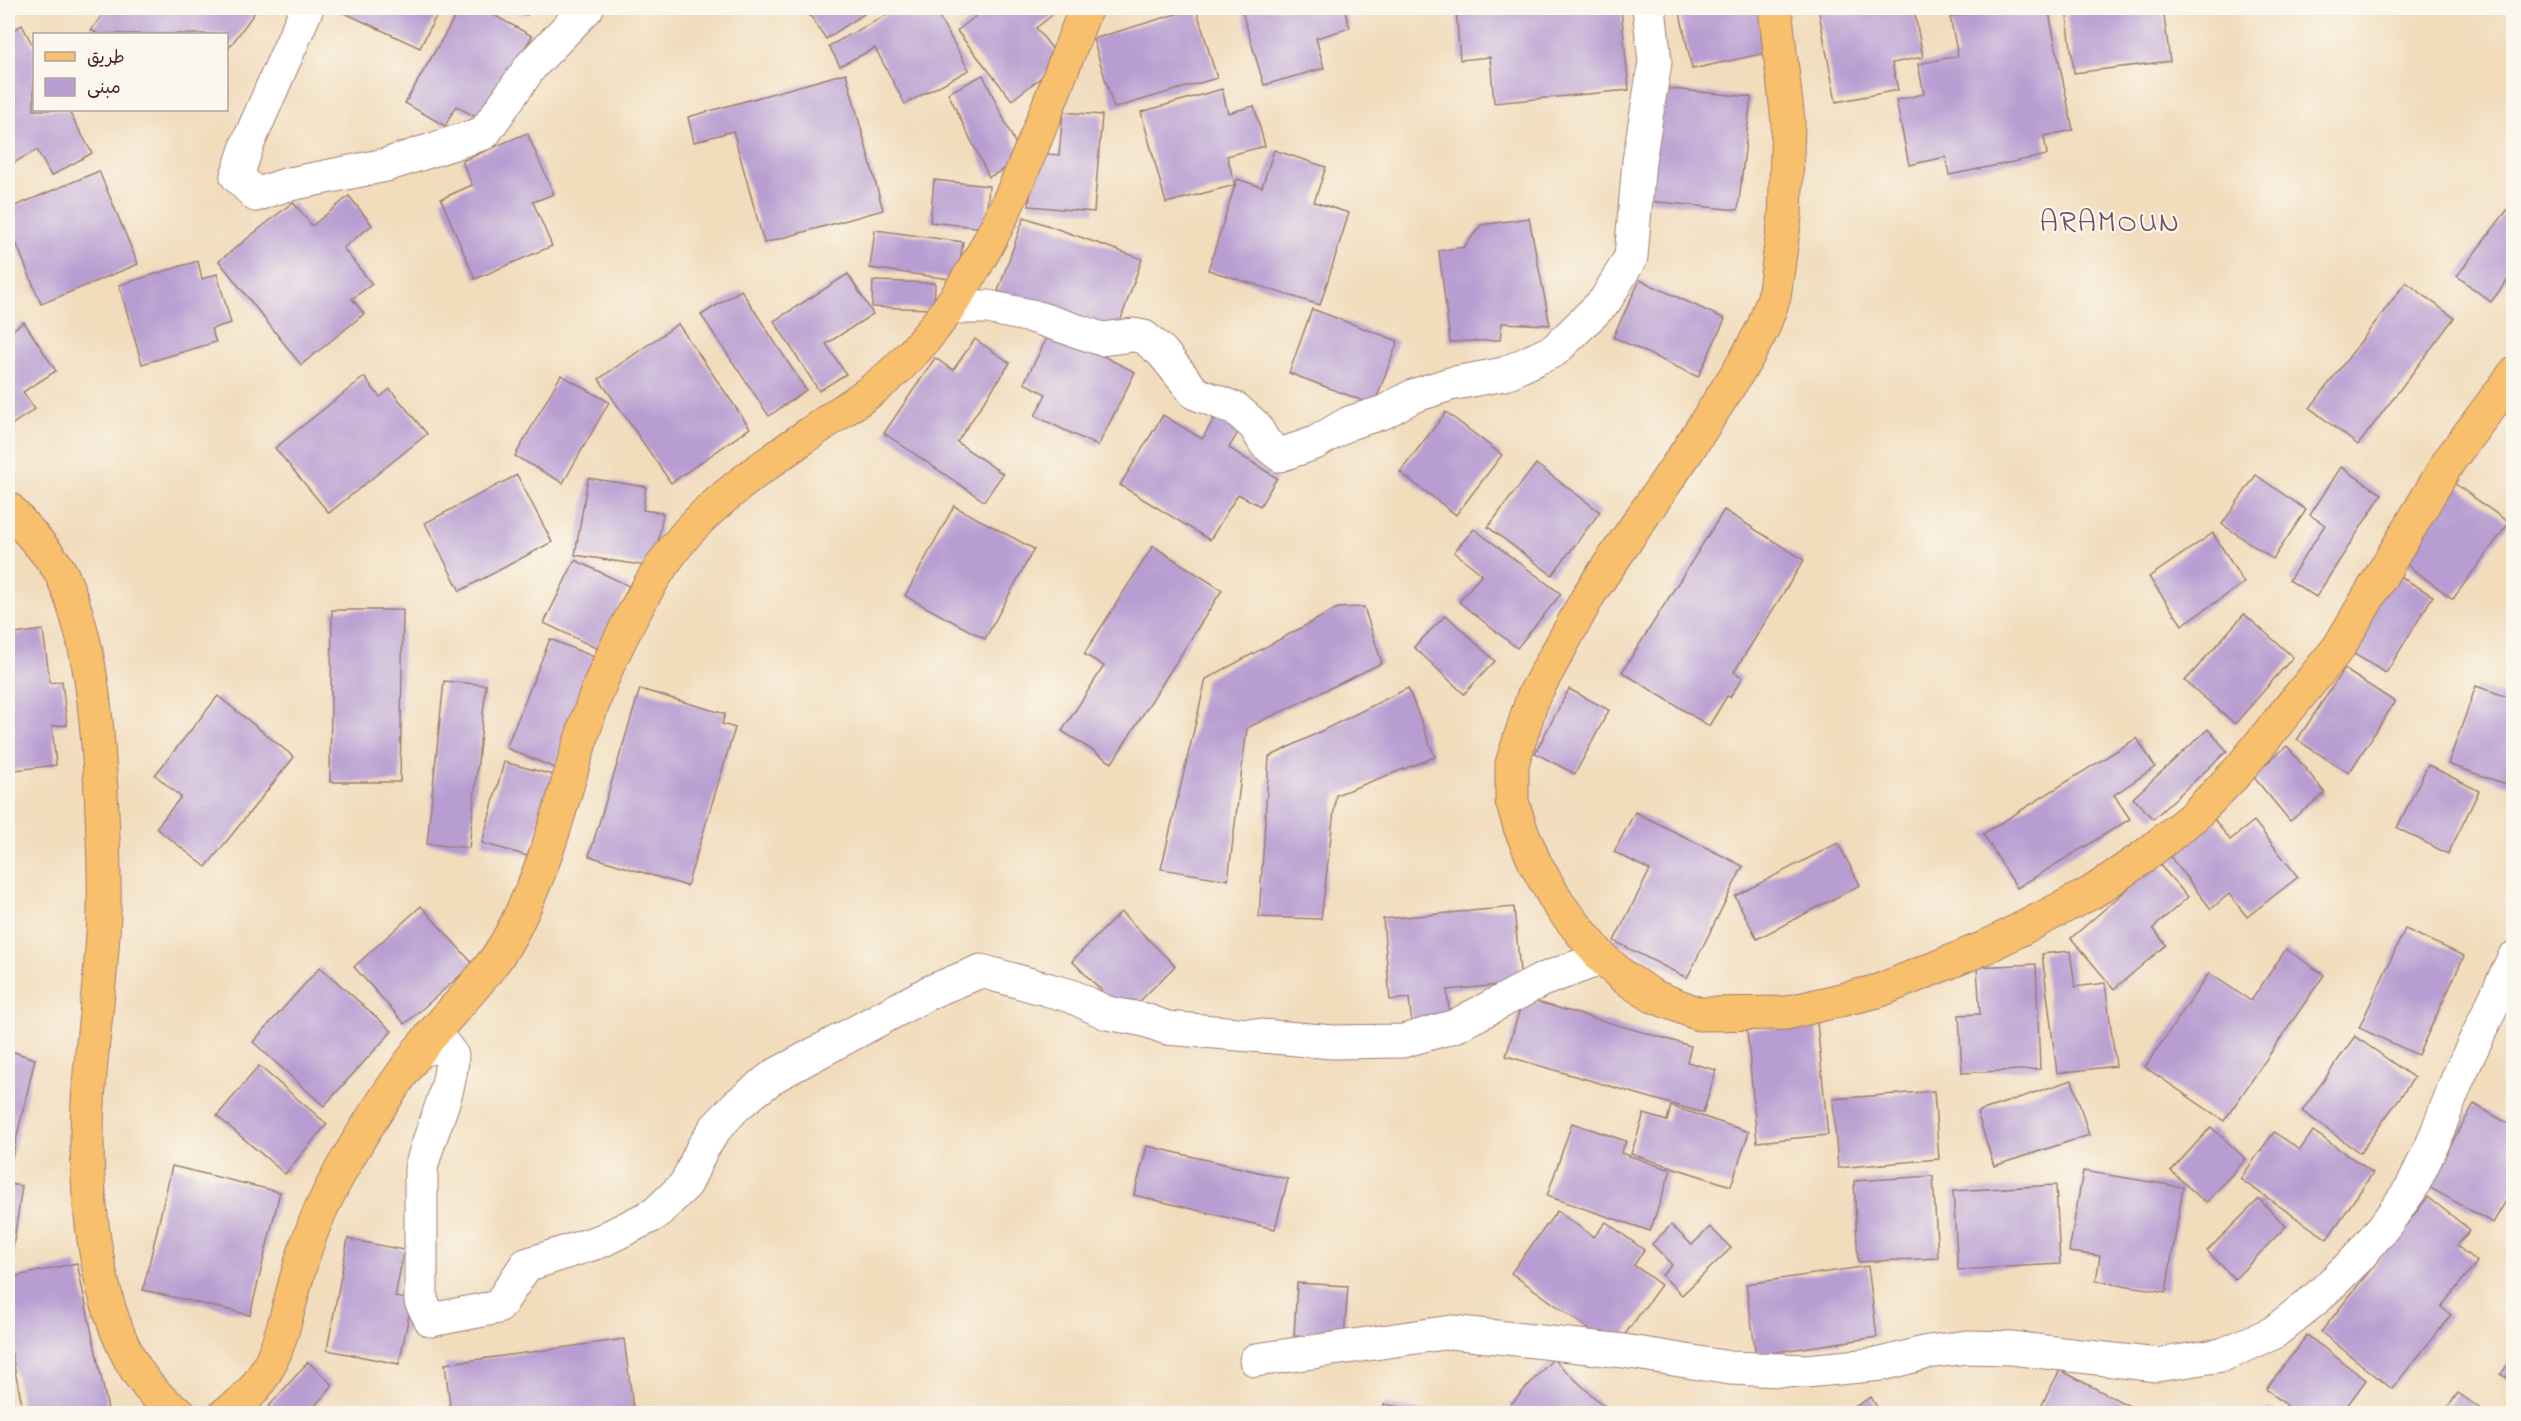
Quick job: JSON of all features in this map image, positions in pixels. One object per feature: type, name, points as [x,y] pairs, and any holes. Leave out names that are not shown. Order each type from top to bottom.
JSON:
[{"type":"main road","points":[[225,1413],[241,1404],[273,1362],[282,1338],[300,1268],[322,1208],[356,1144],[418,1051],[492,966],[515,926],[542,861],[597,689],[622,637],[667,559],[696,523],[732,490],[859,400],[899,368],[932,332],[984,251],[1013,189],[1086,8]]},
{"type":"main road","points":[[1775,8],[1788,121],[1785,217],[1779,268],[1770,308],[1763,328],[1745,361],[1677,468],[1590,593],[1533,697],[1512,764],[1512,801],[1520,827],[1535,863],[1559,905],[1602,958],[1625,978],[1653,996],[1699,1014],[1786,1013],[1878,991],[1984,948],[2091,893],[2142,858],[2185,823],[2238,771],[2339,647],[2449,461],[2514,374]]},
{"type":"main road","points":[[8,508],[61,573],[85,645],[97,713],[104,912],[87,1138],[91,1203],[98,1259],[107,1305],[125,1349],[149,1387],[172,1408],[182,1413]]},
{"type":"street","points":[[307,8],[248,143],[237,176],[256,195],[285,185],[386,165],[484,134],[531,66],[587,8]]},
{"type":"street","points":[[950,307],[1000,309],[1035,317],[1102,339],[1133,335],[1144,337],[1162,352],[1195,393],[1236,409],[1255,426],[1265,443],[1280,455],[1315,443],[1349,423],[1384,412],[1413,396],[1450,384],[1504,374],[1555,351],[1605,301],[1630,257],[1639,161],[1655,62],[1650,8]]},
{"type":"street","points":[[418,1051],[443,1044],[452,1056],[446,1088],[421,1169],[421,1301],[431,1320],[498,1307],[526,1265],[601,1241],[655,1214],[686,1184],[702,1149],[715,1129],[754,1090],[774,1076],[930,992],[981,971],[1071,996],[1107,1013],[1145,1020],[1167,1028],[1333,1042],[1403,1041],[1455,1026],[1542,980],[1602,958]]},
{"type":"street","points":[[1256,1360],[1451,1332],[1624,1351],[1730,1368],[1806,1371],[1882,1364],[1928,1352],[1967,1347],[2011,1348],[2157,1365],[2222,1355],[2273,1333],[2319,1297],[2357,1259],[2386,1224],[2416,1179],[2433,1143],[2458,1078],[2514,958]]},
{"type":"building","points":[[108,8],[258,8],[228,49],[228,33],[96,33],[91,30]]},
{"type":"building","points":[[334,8],[440,8],[420,48]]},
{"type":"building","points":[[460,8],[481,8],[532,36],[483,121],[456,106],[445,126],[405,103]]},
{"type":"building","points":[[509,8],[530,8],[527,15]]},
{"type":"building","points":[[805,8],[873,8],[826,39]]},
{"type":"building","points":[[899,8],[934,8],[969,70],[905,104],[875,48],[840,66],[829,46]]},
{"type":"building","points":[[986,8],[1061,8],[1036,28],[1062,61],[1012,100],[957,31]]},
{"type":"building","points":[[1196,8],[1217,78],[1114,108],[1093,39]]},
{"type":"building","points":[[1241,8],[1344,8],[1350,28],[1316,38],[1324,68],[1264,85]]},
{"type":"building","points":[[1456,8],[1621,8],[1629,90],[1494,103],[1490,57],[1460,60]]},
{"type":"building","points":[[1679,8],[1765,8],[1775,51],[1692,69]]},
{"type":"building","points":[[1818,8],[1892,8],[1893,14],[1914,10],[1923,57],[1892,63],[1898,90],[1836,102]]},
{"type":"building","points":[[1994,8],[2048,8],[2073,130],[2044,136],[2047,155],[1949,175],[1946,157],[1909,165],[1896,100],[1924,94],[1918,64],[1958,56],[1950,17]]},
{"type":"building","points":[[2066,8],[2163,8],[2170,61],[2074,73]]},
{"type":"building","points":[[22,25],[33,46],[33,111],[69,111],[92,153],[51,176],[37,150],[8,166],[8,33]]},
{"type":"building","points":[[846,73],[883,210],[764,243],[733,131],[694,142],[688,117]]},
{"type":"building","points":[[983,75],[1023,160],[989,177],[948,93]]},
{"type":"building","points":[[1661,88],[1751,97],[1738,210],[1649,201]]},
{"type":"building","points":[[1222,89],[1228,113],[1254,106],[1265,146],[1227,156],[1235,185],[1166,203],[1141,112]]},
{"type":"building","points":[[1063,112],[1102,115],[1094,212],[1029,206],[1034,153],[1059,155]]},
{"type":"building","points":[[527,133],[554,194],[533,202],[552,246],[475,279],[441,199],[472,185],[462,161]]},
{"type":"building","points":[[1274,150],[1326,167],[1314,202],[1349,213],[1320,305],[1208,270],[1237,179],[1262,187]]},
{"type":"building","points":[[99,171],[138,264],[41,304],[8,223],[8,209]]},
{"type":"building","points":[[934,180],[989,186],[985,228],[930,222]]},
{"type":"building","points":[[349,196],[372,225],[343,248],[372,284],[352,299],[364,314],[301,365],[219,261],[293,202],[312,226]]},
{"type":"building","points":[[2514,201],[2514,272],[2491,302],[2457,276]]},
{"type":"building","points":[[1024,217],[1142,259],[1116,333],[998,291]]},
{"type":"building","points":[[1529,218],[1550,325],[1502,323],[1500,340],[1450,342],[1439,251],[1464,247],[1481,225]]},
{"type":"building","points":[[875,230],[963,242],[957,280],[870,268]]},
{"type":"building","points":[[198,261],[202,279],[217,274],[231,323],[211,329],[216,342],[142,364],[119,285]]},
{"type":"building","points":[[848,274],[873,314],[826,344],[846,374],[819,391],[774,321]]},
{"type":"building","points":[[1640,280],[1725,319],[1698,377],[1613,337]]},
{"type":"building","points":[[873,281],[935,283],[934,309],[872,307]]},
{"type":"building","points":[[2406,282],[2454,318],[2358,445],[2310,408]]},
{"type":"building","points":[[741,290],[806,390],[769,416],[701,315]]},
{"type":"building","points":[[1312,309],[1398,341],[1374,405],[1289,373]]},
{"type":"building","points":[[24,322],[56,371],[23,392],[35,409],[8,427],[8,333]]},
{"type":"building","points":[[678,324],[750,428],[671,483],[599,379]]},
{"type":"building","points":[[1051,330],[1135,372],[1098,446],[1035,416],[1046,394],[1024,383]]},
{"type":"building","points":[[975,339],[1010,363],[957,442],[1003,474],[984,501],[884,433],[935,358],[953,370]]},
{"type":"building","points":[[561,375],[609,402],[563,483],[515,456]]},
{"type":"building","points":[[364,377],[380,397],[390,389],[427,434],[329,513],[275,448]]},
{"type":"building","points":[[1219,411],[1242,425],[1229,448],[1277,478],[1260,506],[1238,494],[1210,540],[1120,485],[1163,415],[1202,439]]},
{"type":"building","points":[[1446,412],[1502,455],[1456,515],[1400,472]]},
{"type":"building","points":[[1536,464],[1600,512],[1552,575],[1488,527]]},
{"type":"building","points":[[2341,467],[2382,494],[2316,597],[2289,580],[2325,525],[2310,515]]},
{"type":"building","points":[[517,475],[552,542],[460,591],[425,523]]},
{"type":"building","points":[[2256,475],[2306,510],[2273,559],[2222,524]]},
{"type":"building","points":[[588,478],[646,487],[643,510],[663,513],[654,567],[575,555]]},
{"type":"building","points":[[2454,483],[2509,523],[2453,599],[2399,559]]},
{"type":"building","points":[[954,506],[1034,549],[985,639],[905,596]]},
{"type":"building","points":[[1724,510],[1804,560],[1734,672],[1743,677],[1730,697],[1727,696],[1709,726],[1622,672]]},
{"type":"building","points":[[1474,529],[1561,594],[1517,648],[1459,602],[1482,574],[1454,552]]},
{"type":"building","points":[[2213,533],[2244,583],[2182,625],[2149,577]]},
{"type":"building","points":[[1153,546],[1222,590],[1112,763],[1062,731],[1104,666],[1084,654]]},
{"type":"building","points":[[575,560],[629,586],[598,649],[544,623]]},
{"type":"building","points":[[2389,570],[2433,596],[2386,673],[2342,647]]},
{"type":"building","points":[[1364,607],[1382,663],[1247,728],[1228,880],[1161,869],[1206,679],[1338,608]]},
{"type":"building","points":[[332,610],[403,610],[400,782],[330,782]]},
{"type":"building","points":[[2244,614],[2293,657],[2235,724],[2185,681]]},
{"type":"building","points":[[1446,615],[1495,661],[1464,694],[1414,647]]},
{"type":"building","points":[[43,630],[50,683],[62,681],[67,725],[52,726],[56,765],[8,771],[8,635]]},
{"type":"building","points":[[550,639],[599,659],[555,768],[506,748]]},
{"type":"building","points":[[2344,669],[2395,702],[2349,773],[2297,740]]},
{"type":"building","points":[[444,681],[486,685],[469,848],[427,844]]},
{"type":"building","points":[[2476,686],[2514,699],[2514,787],[2448,764]]},
{"type":"building","points":[[1408,688],[1435,757],[1336,795],[1321,919],[1259,917],[1269,757]]},
{"type":"building","points":[[640,689],[725,714],[722,724],[735,728],[687,886],[589,856]]},
{"type":"building","points":[[1569,689],[1609,710],[1575,774],[1535,753]]},
{"type":"building","points":[[218,696],[294,757],[206,867],[156,828],[181,797],[155,775]]},
{"type":"building","points":[[2208,729],[2227,751],[2153,819],[2133,798]]},
{"type":"building","points":[[2137,738],[2155,767],[2114,795],[2130,819],[2017,888],[1983,834]]},
{"type":"building","points":[[2287,746],[2325,793],[2290,821],[2252,775]]},
{"type":"building","points":[[504,762],[557,776],[528,856],[482,843]]},
{"type":"building","points":[[2428,765],[2479,791],[2448,854],[2397,828]]},
{"type":"building","points":[[1635,812],[1743,866],[1687,978],[1614,941],[1650,870],[1614,852]]},
{"type":"building","points":[[2214,819],[2230,840],[2254,821],[2298,877],[2247,917],[2229,894],[2211,909],[2169,855]]},
{"type":"building","points":[[1838,843],[1860,885],[1757,939],[1735,896]]},
{"type":"building","points":[[2158,863],[2188,897],[2153,928],[2166,945],[2114,989],[2071,938]]},
{"type":"building","points":[[421,906],[473,964],[405,1024],[354,967]]},
{"type":"building","points":[[1514,907],[1521,983],[1447,990],[1450,1021],[1412,1025],[1409,998],[1390,1000],[1383,919]]},
{"type":"building","points":[[1121,912],[1175,966],[1126,1015],[1072,961]]},
{"type":"building","points":[[2405,929],[2464,956],[2418,1055],[2359,1028]]},
{"type":"building","points":[[2286,949],[2324,975],[2224,1121],[2145,1067],[2209,973],[2251,1001]]},
{"type":"building","points":[[2070,951],[2075,987],[2105,983],[2116,1066],[2057,1073],[2042,954]]},
{"type":"building","points":[[2036,964],[2040,1069],[1962,1073],[1959,1015],[1980,1014],[1977,967]]},
{"type":"building","points":[[320,967],[392,1031],[324,1106],[253,1042]]},
{"type":"building","points":[[1523,998],[1691,1046],[1687,1062],[1716,1070],[1703,1113],[1506,1056]]},
{"type":"building","points":[[1817,1023],[1828,1135],[1757,1142],[1747,1030]]},
{"type":"building","points":[[2355,1036],[2414,1078],[2360,1153],[2302,1111]]},
{"type":"building","points":[[8,1050],[35,1059],[10,1166],[8,1165]]},
{"type":"building","points":[[259,1066],[327,1124],[285,1174],[217,1116]]},
{"type":"building","points":[[2072,1080],[2089,1135],[1994,1166],[1977,1112]]},
{"type":"building","points":[[1934,1091],[1939,1159],[1838,1168],[1833,1099]]},
{"type":"building","points":[[2474,1104],[2514,1127],[2514,1187],[2493,1223],[2427,1186]]},
{"type":"building","points":[[1671,1106],[1749,1132],[1731,1186],[1631,1154],[1644,1114],[1667,1121]]},
{"type":"building","points":[[1572,1123],[1626,1141],[1621,1153],[1671,1170],[1650,1231],[1547,1196]]},
{"type":"building","points":[[2211,1127],[2246,1159],[2206,1203],[2171,1171]]},
{"type":"building","points":[[2313,1131],[2373,1173],[2327,1239],[2240,1179],[2274,1132],[2300,1150]]},
{"type":"building","points":[[1147,1146],[1288,1179],[1275,1229],[1134,1195]]},
{"type":"building","points":[[172,1166],[280,1192],[250,1315],[143,1290]]},
{"type":"building","points":[[2083,1171],[2183,1187],[2166,1292],[2096,1281],[2100,1256],[2069,1252]]},
{"type":"building","points":[[1933,1176],[1938,1258],[1858,1262],[1854,1181]]},
{"type":"building","points":[[8,1184],[22,1186],[12,1255],[8,1254]]},
{"type":"building","points":[[2056,1185],[2060,1264],[1958,1270],[1953,1191]]},
{"type":"building","points":[[2428,1197],[2470,1230],[2457,1246],[2477,1262],[2441,1307],[2451,1315],[2392,1389],[2321,1332]]},
{"type":"building","points":[[2259,1199],[2286,1226],[2235,1279],[2207,1251]]},
{"type":"building","points":[[1557,1211],[1594,1237],[1606,1222],[1644,1250],[1634,1265],[1661,1285],[1615,1348],[1511,1273]]},
{"type":"building","points":[[1671,1225],[1692,1245],[1710,1227],[1731,1248],[1682,1295],[1662,1275],[1672,1265],[1652,1244]]},
{"type":"building","points":[[348,1239],[404,1250],[395,1297],[412,1300],[399,1364],[327,1350]]},
{"type":"building","points":[[77,1263],[109,1414],[24,1414],[8,1337],[8,1278]]},
{"type":"building","points":[[1868,1266],[1877,1337],[1756,1355],[1746,1284]]},
{"type":"building","points":[[1297,1283],[1348,1286],[1344,1339],[1294,1336]]},
{"type":"building","points":[[2307,1335],[2366,1380],[2341,1414],[2298,1414],[2266,1389]]},
{"type":"building","points":[[624,1339],[634,1414],[451,1414],[445,1364]]},
{"type":"building","points":[[2514,1355],[2514,1382],[2501,1374]]},
{"type":"building","points":[[1553,1359],[1609,1411],[1607,1414],[1518,1414],[1510,1405]]},
{"type":"building","points":[[308,1362],[333,1385],[308,1414],[262,1414]]},
{"type":"building","points":[[2060,1370],[2137,1410],[2135,1414],[2037,1414]]},
{"type":"building","points":[[2458,1393],[2488,1414],[2443,1414]]},
{"type":"building","points":[[1871,1397],[1881,1414],[1843,1414]]},
{"type":"building","points":[[1384,1404],[1427,1412],[1427,1414],[1382,1414]]},
{"type":"building","points":[[2270,1408],[2276,1414],[2265,1414]]},
{"type":"district","name":"ARAMOUN","points":[[2110,221]]}]
